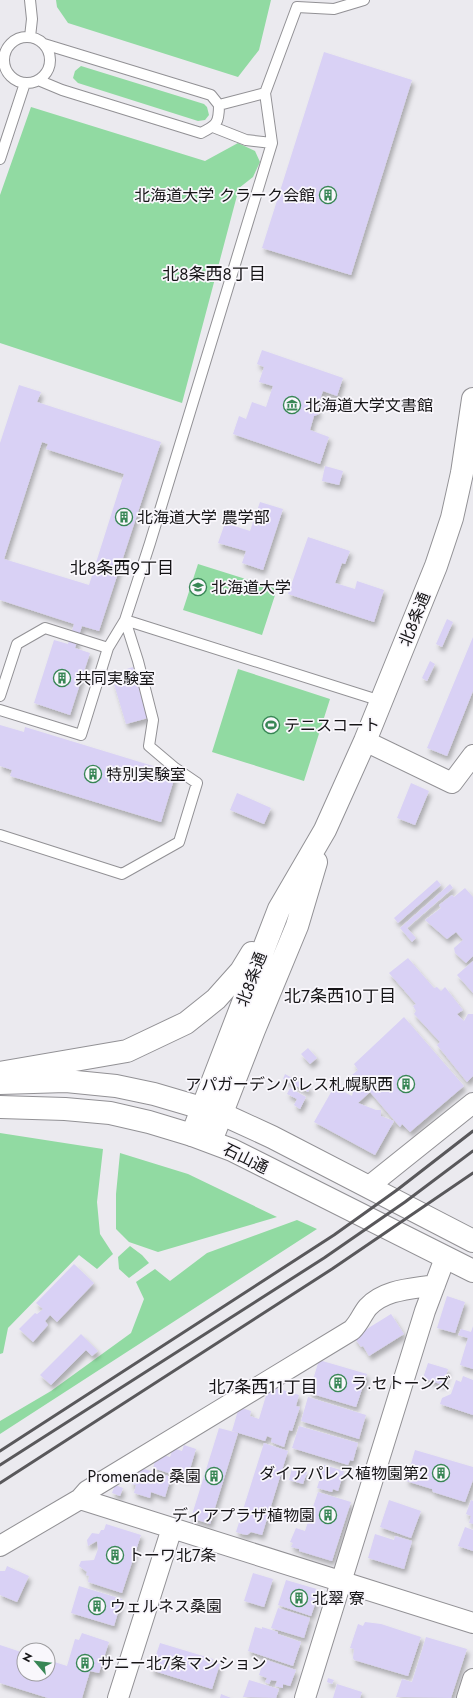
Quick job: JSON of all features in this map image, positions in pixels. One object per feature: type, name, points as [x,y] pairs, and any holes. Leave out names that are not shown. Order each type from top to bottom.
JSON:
[{"type":"street","name":"北8条通","points":[[201,1138],[212,1111],[279,909],[325,830],[365,741],[436,566],[452,518],[462,473],[473,399]]},
{"type":"street","points":[[365,741],[452,783],[473,755]]},
{"type":"street","name":"北8条通","points":[[212,1111],[254,1030],[297,926],[325,830]]},
{"type":"street","points":[[0,1073],[127,1051],[186,1023],[216,999],[241,971],[279,909]]},
{"type":"street","name":"石山通","points":[[0,1083],[66,1080],[116,1086],[154,1094],[212,1111],[368,1187],[473,1241]]},
{"type":"street","points":[[368,1187],[473,1103]]},
{"type":"street","name":"石山通","points":[[0,1107],[66,1109],[110,1114],[149,1122],[201,1138],[232,1150],[473,1271]]},
{"type":"street","points":[[305,1698],[423,1319],[445,1258]]},
{"type":"street","points":[[0,1546],[80,1499],[87,1491],[352,1330],[360,1322],[367,1308],[378,1298],[392,1292],[435,1285]]},
{"type":"street","points":[[80,1499],[473,1623]]},
{"type":"street","points":[[118,1698],[172,1528]]},
{"type":"street","points":[[467,1698],[473,1679]]},
{"type":"lane","points":[[30,0],[32,19],[30,37]]},
{"type":"lane","points":[[0,710],[81,735],[108,648],[125,620],[150,543],[272,143],[266,93],[297,7],[334,9],[364,0]]},
{"type":"lane","points":[[38,80],[62,90],[201,132],[213,127],[219,117],[219,105],[211,95],[44,44],[37,39],[30,37],[17,39],[2,52],[7,72],[12,78],[25,83],[38,80],[44,76],[50,63],[44,44]]},
{"type":"lane","points":[[0,159],[25,83]]},
{"type":"lane","points":[[219,105],[266,93]]},
{"type":"lane","points":[[213,127],[246,140],[272,143]]},
{"type":"lane","points":[[125,620],[381,701]]},
{"type":"lane","points":[[0,835],[122,874],[179,842],[197,783],[175,768],[149,746],[153,720],[138,661],[125,620]]},
{"type":"lane","points":[[0,696],[17,644],[44,628],[108,648]]},
{"type":"green space","points":[[56,0],[271,0],[259,50],[238,77],[68,23],[57,7]]},
{"type":"green space","points":[[81,66],[204,104],[207,107],[209,115],[205,120],[198,121],[78,83],[73,78],[75,71]]},
{"type":"green space","points":[[31,107],[205,161],[238,143],[255,151],[260,162],[253,177],[239,188],[182,403],[0,343],[0,195]]},
{"type":"green space","points":[[198,564],[277,589],[262,635],[183,610]]},
{"type":"green space","name":"テニスコート","points":[[238,669],[330,699],[304,781],[212,752]]},
{"type":"green space","points":[[0,1133],[103,1149],[97,1202],[100,1234],[113,1254],[97,1269],[79,1255],[8,1328],[3,1353],[0,1354]]},
{"type":"green space","points":[[120,1153],[188,1174],[277,1217],[158,1252],[129,1242],[116,1229],[116,1194]]},
{"type":"green space","points":[[297,1220],[317,1229],[0,1434],[0,1421],[51,1391],[131,1333],[144,1299],[136,1282],[155,1269],[170,1281],[207,1253]]},
{"type":"green space","points":[[130,1246],[142,1255],[149,1263],[129,1278],[119,1269],[118,1257]]},
{"type":"building","name":"北海道大学 クラーク会館","points":[[324,52],[412,80],[351,275],[262,248]]},
{"type":"building","name":"北海道大学文書館","points":[[262,350],[343,378],[337,396],[323,391],[317,408],[319,414],[314,416],[310,430],[329,437],[320,464],[233,434],[239,416],[246,419],[252,402],[266,407],[273,386],[259,382],[264,367],[257,364]]},
{"type":"building","name":"北海道大学 農学部","points":[[19,385],[41,392],[37,402],[161,442],[99,631],[82,626],[75,648],[90,653],[70,715],[34,703],[54,640],[68,644],[74,624],[0,600],[0,443]],"holes":[[[42,442],[48,444],[46,449],[124,474],[89,585],[4,559]]]},
{"type":"building","points":[[325,466],[343,471],[339,485],[322,481]]},
{"type":"building","points":[[260,502],[283,509],[263,570],[242,563],[246,551],[218,543],[225,523],[250,531]]},
{"type":"building","points":[[308,537],[350,551],[345,564],[342,563],[335,583],[355,589],[357,581],[384,590],[374,622],[288,594]]},
{"type":"building","points":[[447,619],[453,622],[442,647],[436,644]]},
{"type":"building","points":[[473,637],[473,691],[447,756],[427,748]]},
{"type":"building","points":[[430,661],[435,664],[427,681],[422,678]]},
{"type":"building","points":[[133,667],[148,718],[126,724],[111,674]]},
{"type":"building","name":"特別実験室","points":[[0,725],[24,732],[25,727],[176,773],[161,822],[10,776],[12,770],[0,766]]},
{"type":"building","points":[[411,783],[429,791],[415,825],[397,818]]},
{"type":"building","points":[[237,793],[271,808],[264,824],[230,810]]},
{"type":"building","points":[[437,880],[441,885],[398,923],[394,918]]},
{"type":"building","points":[[450,884],[453,888],[407,928],[416,938],[412,942],[400,928]]},
{"type":"building","points":[[465,888],[473,897],[473,956],[466,963],[455,953],[454,948],[463,940],[456,932],[447,939],[425,920],[441,908],[439,905],[452,895],[454,897]]},
{"type":"building","points":[[408,958],[434,988],[437,987],[441,991],[445,987],[463,1010],[457,1014],[464,1021],[468,1014],[473,1014],[473,1076],[467,1082],[437,1045],[440,1042],[414,1014],[416,1011],[413,1006],[416,1004],[389,973]]},
{"type":"building","points":[[473,961],[473,993],[457,975]]},
{"type":"building","name":"アパガーデンパレス札幌駅西","points":[[404,1017],[464,1086],[410,1132],[402,1124],[400,1127],[370,1092],[358,1103],[376,1110],[381,1110],[381,1116],[394,1121],[375,1155],[314,1122],[334,1087],[352,1096],[354,1087],[349,1082],[354,1076],[352,1075],[358,1070],[354,1064]]},
{"type":"building","points":[[308,1048],[317,1058],[310,1064],[301,1054]]},
{"type":"building","points":[[285,1074],[310,1088],[308,1092],[283,1079]]},
{"type":"building","points":[[290,1088],[306,1097],[300,1109],[294,1105],[297,1099],[287,1094]]},
{"type":"building","points":[[74,1264],[94,1283],[57,1322],[50,1315],[45,1321],[48,1325],[33,1342],[19,1329],[35,1313],[37,1314],[43,1309],[36,1303]]},
{"type":"building","points":[[447,1296],[465,1302],[455,1333],[437,1328]]},
{"type":"building","points":[[391,1314],[404,1334],[369,1356],[363,1346],[361,1347],[354,1337]]},
{"type":"building","points":[[473,1326],[473,1369],[460,1365],[468,1338],[458,1335],[461,1329],[471,1332]]},
{"type":"building","points":[[81,1334],[98,1351],[92,1356],[86,1350],[51,1385],[40,1375]]},
{"type":"building","name":"ラ.セトーンズ","points":[[319,1360],[367,1374],[356,1407],[309,1393]]},
{"type":"building","points":[[428,1363],[448,1369],[443,1385],[423,1378]]},
{"type":"building","points":[[463,1376],[473,1380],[473,1415],[440,1404],[442,1398],[451,1394],[456,1380],[461,1382]]},
{"type":"building","points":[[273,1387],[299,1395],[296,1406],[300,1407],[292,1431],[289,1430],[284,1447],[271,1442],[272,1438],[267,1436],[265,1441],[232,1431],[239,1407],[251,1411],[250,1416],[259,1419],[268,1389]]},
{"type":"building","points":[[308,1397],[366,1415],[359,1439],[301,1421]]},
{"type":"building","points":[[299,1426],[358,1443],[353,1461],[350,1460],[348,1465],[292,1448]]},
{"type":"building","name":"Promenade 桑園","points":[[219,1428],[238,1433],[210,1524],[191,1518]]},
{"type":"building","points":[[264,1443],[288,1451],[262,1535],[251,1532],[247,1535],[242,1534],[236,1532]]},
{"type":"building","points":[[184,1445],[196,1449],[187,1479],[153,1468],[156,1458],[161,1459],[162,1455],[170,1457],[173,1448],[182,1451]]},
{"type":"building","name":"ダイアパレス植物園第2","points":[[415,1450],[473,1467],[473,1480],[465,1502],[433,1492],[432,1489],[406,1481]]},
{"type":"building","points":[[324,1465],[344,1471],[338,1491],[333,1489],[332,1492],[317,1488]]},
{"type":"building","points":[[141,1468],[171,1477],[165,1497],[151,1492],[150,1498],[134,1493],[136,1485],[131,1484],[134,1475],[138,1476]]},
{"type":"building","points":[[292,1468],[307,1472],[303,1484],[289,1480]]},
{"type":"building","points":[[115,1485],[123,1488],[120,1496],[112,1493]]},
{"type":"building","name":"ディアプラザ植物園","points":[[318,1492],[351,1502],[332,1561],[299,1551],[299,1549],[291,1547],[293,1543],[290,1542],[296,1528],[305,1531]]},
{"type":"building","points":[[389,1500],[421,1511],[411,1538],[380,1527]]},
{"type":"building","points":[[471,1500],[473,1501],[473,1524],[469,1523],[471,1516],[466,1514]]},
{"type":"building","name":"トーワ北7条","points":[[106,1524],[141,1535],[122,1593],[88,1582],[89,1576],[86,1575],[87,1572],[79,1566],[81,1561],[94,1560],[98,1549],[97,1541],[88,1546],[87,1540],[92,1533],[99,1534],[101,1530],[104,1530]]},
{"type":"building","points":[[465,1527],[473,1530],[473,1551],[458,1546]]},
{"type":"building","points":[[375,1534],[394,1540],[395,1536],[412,1541],[404,1569],[368,1558]]},
{"type":"building","points":[[7,1566],[29,1576],[17,1602],[0,1595],[0,1571],[5,1571]]},
{"type":"building","points":[[253,1573],[273,1579],[264,1607],[244,1601]]},
{"type":"building","name":"北翠 寮","points":[[286,1580],[320,1590],[311,1616],[278,1605]]},
{"type":"building","name":"ウェルネス桑園","points":[[79,1586],[122,1599],[114,1626],[71,1613]]},
{"type":"building","points":[[278,1608],[310,1618],[304,1638],[271,1628]]},
{"type":"building","points":[[365,1622],[381,1624],[421,1637],[408,1676],[354,1660],[354,1649],[350,1648],[358,1624],[363,1626]]},
{"type":"building","points":[[255,1627],[262,1629],[262,1627],[278,1632],[278,1634],[301,1642],[293,1666],[248,1651]]},
{"type":"building","name":"サニー北7条マンション","points":[[82,1633],[109,1642],[99,1673],[90,1671],[82,1698],[48,1698],[0,1683],[0,1645],[16,1650],[16,1682],[56,1682],[56,1663],[67,1666],[75,1639],[79,1640]]},
{"type":"building","points":[[426,1637],[467,1649],[451,1698],[396,1697],[402,1679],[412,1682]]},
{"type":"building","points":[[160,1643],[213,1659],[212,1662],[220,1664],[212,1689],[151,1670]]},
{"type":"building","points":[[264,1659],[296,1670],[290,1686],[283,1684],[283,1688],[275,1686],[277,1681],[271,1680],[269,1684],[265,1682],[267,1678],[259,1675]]},
{"type":"building","points":[[328,1678],[334,1680],[332,1684],[327,1682]]},
{"type":"building","points":[[249,1680],[279,1689],[276,1698],[243,1697]]},
{"type":"building","points":[[337,1684],[362,1692],[360,1698],[333,1698]]},
{"type":"building","points":[[221,1694],[231,1698],[220,1698]]},
{"type":"railway","points":[[0,1451],[334,1235],[397,1190],[473,1131]]},
{"type":"railway","points":[[0,1465],[324,1258],[405,1202],[473,1151]]},
{"type":"railway","points":[[0,1483],[332,1269],[473,1173]]},
{"type":"place","name":"北海道大学 クラーク会館","points":[[328,195]]},
{"type":"place","name":"北海道大学文書館","points":[[292,405]]},
{"type":"place","name":"北海道大学 農学部","points":[[124,517]]},
{"type":"place","name":"北海道大学","points":[[198,587]]},
{"type":"place","name":"共同実験室","points":[[62,678]]},
{"type":"place","name":"テニスコート","points":[[271,725]]},
{"type":"place","name":"特別実験室","points":[[93,774]]},
{"type":"place","name":"アパガーデンパレス札幌駅西","points":[[406,1084]]},
{"type":"place","name":"ラ.セトーンズ","points":[[338,1383]]},
{"type":"place","name":"ダイアパレス植物園第2","points":[[441,1473]]},
{"type":"place","name":"Promenade 桑園","points":[[214,1476]]},
{"type":"place","name":"ディアプラザ植物園","points":[[328,1515]]},
{"type":"place","name":"トーワ北7条","points":[[115,1555]]},
{"type":"place","name":"北翠 寮","points":[[299,1598]]},
{"type":"place","name":"ウェルネス桑園","points":[[97,1606]]},
{"type":"place","name":"サニー北7条マンション","points":[[85,1663]]},
{"type":"district","name":"北8条西8丁目","points":[[214,274]]},
{"type":"district","name":"北8条西9丁目","points":[[122,568]]},
{"type":"district","name":"北7条西10丁目","points":[[340,996]]},
{"type":"district","name":"北7条西11丁目","points":[[263,1387]]}]
